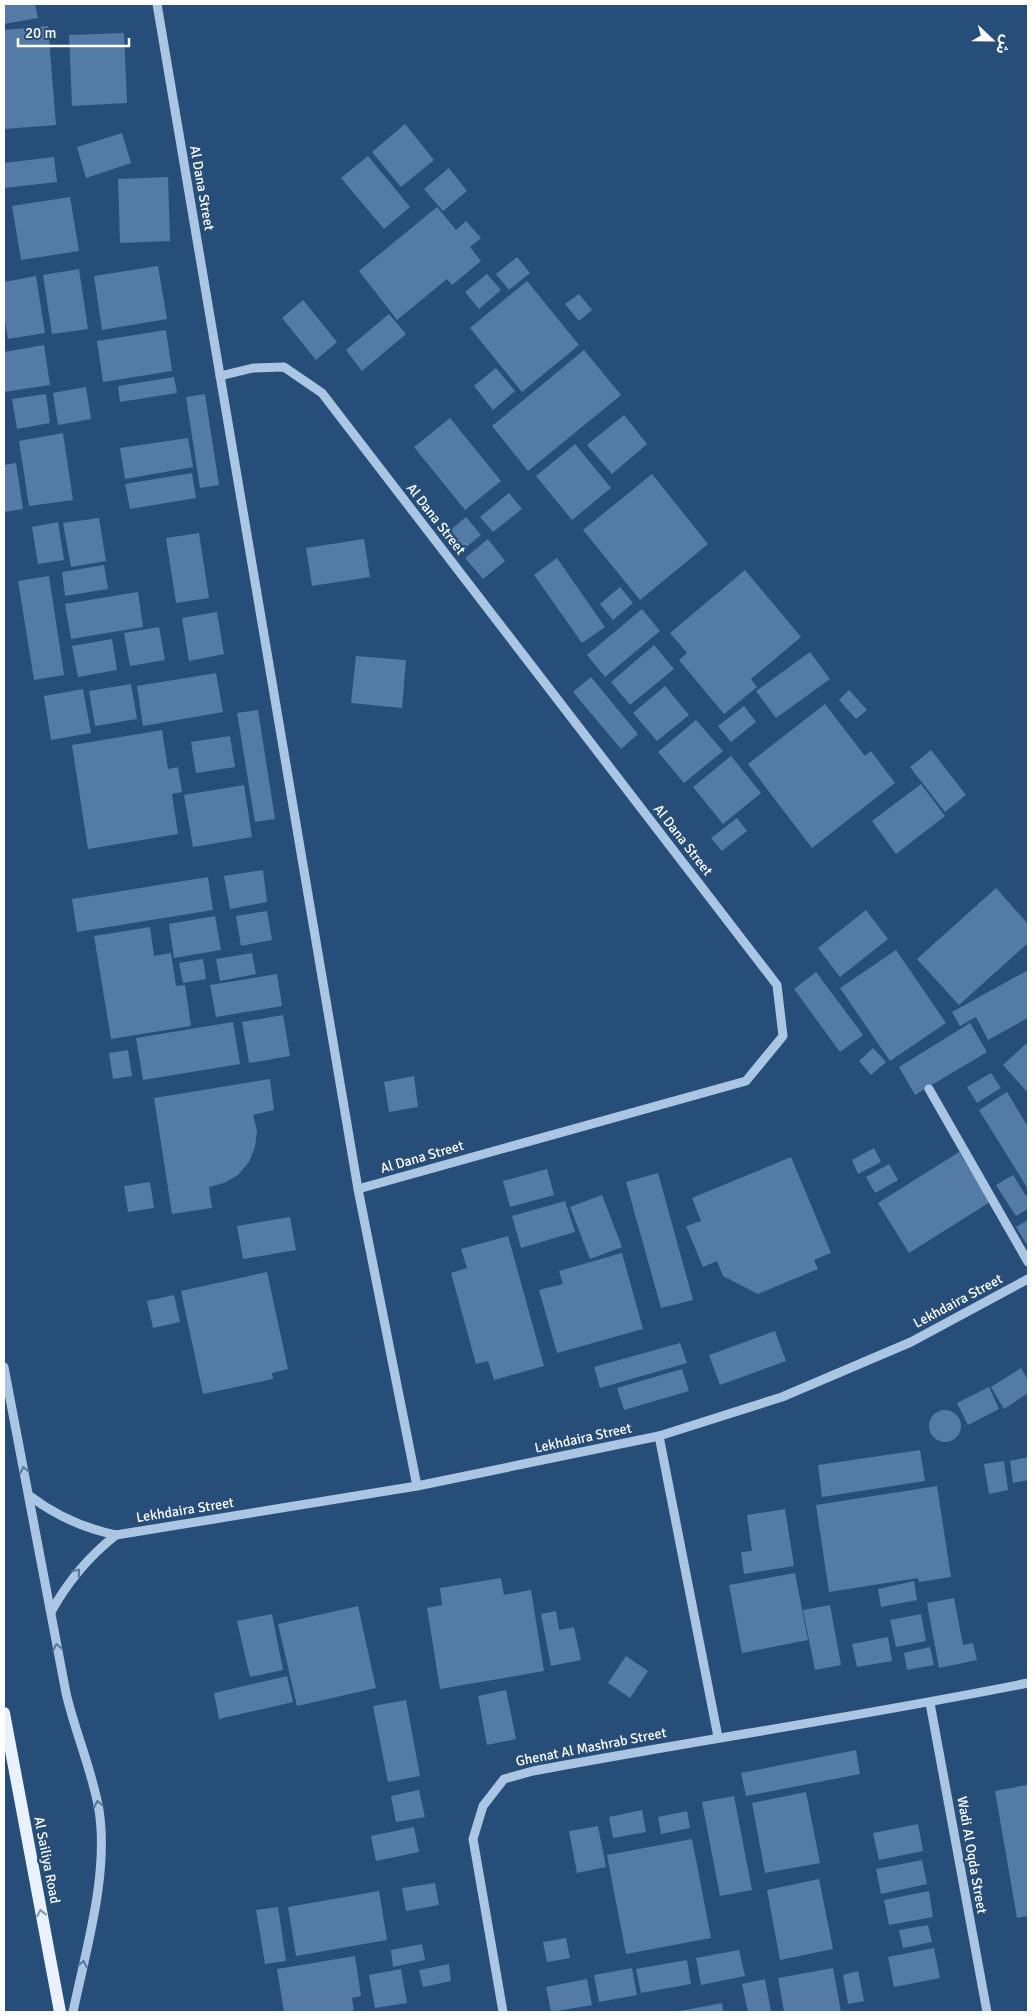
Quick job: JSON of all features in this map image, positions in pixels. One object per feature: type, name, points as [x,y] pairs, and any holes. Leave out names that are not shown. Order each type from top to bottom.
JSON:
[{"type":"main road","name":"Al Sailiya Road","points":[[4,1713],[60,2012]]},
{"type":"street","name":"Al Dana Street","points":[[157,4],[358,1189],[417,1486]]},
{"type":"street","name":"Al Dana Street","points":[[220,376],[253,368],[284,367],[322,393],[777,985],[783,1036],[746,1081],[358,1189]]},
{"type":"street","points":[[929,1089],[1028,1262]]},
{"type":"street","name":"Lekhdaira Street","points":[[30,1496],[49,1510],[70,1521],[92,1530],[116,1536],[417,1486],[658,1436],[782,1397],[911,1342],[1028,1279]]},
{"type":"street","points":[[4,1367],[73,1723],[93,1781],[99,1811],[102,1841],[101,1870],[73,2012]]},
{"type":"street","points":[[658,1436],[718,1737]]},
{"type":"street","name":"Lekhdaira Street","points":[[51,1612],[78,1570],[95,1551],[116,1536]]},
{"type":"street","name":"Ghenat Al Mashrab Street","points":[[503,2012],[473,1839],[483,1806],[504,1779],[533,1770],[718,1737],[930,1703],[1028,1683]]},
{"type":"street","name":"Wadi Al Oqda Street","points":[[930,1703],[988,2012]]},
{"type":"building","points":[[4,4],[35,4],[38,18],[4,24]]},
{"type":"building","points":[[48,26],[56,125],[4,129],[4,30]]},
{"type":"building","points":[[124,33],[127,103],[72,106],[69,35]]},
{"type":"building","points":[[405,124],[434,160],[401,187],[372,152]]},
{"type":"building","points":[[122,133],[131,163],[86,178],[77,147]]},
{"type":"building","points":[[368,156],[410,207],[384,229],[341,178]]},
{"type":"building","points":[[54,157],[57,182],[4,188],[4,163]]},
{"type":"building","points":[[449,168],[467,191],[443,211],[424,189]]},
{"type":"building","points":[[168,177],[170,241],[120,243],[118,179]]},
{"type":"building","points":[[70,197],[79,251],[21,260],[12,206]]},
{"type":"building","points":[[437,207],[456,230],[466,221],[481,238],[470,247],[481,261],[452,285],[447,279],[397,320],[359,271]]},
{"type":"building","points":[[517,257],[530,273],[509,290],[496,274]]},
{"type":"building","points":[[158,266],[167,319],[102,330],[94,276]]},
{"type":"building","points":[[79,269],[88,329],[52,334],[43,275]]},
{"type":"building","points":[[487,274],[501,290],[479,309],[465,292]]},
{"type":"building","points":[[36,276],[45,333],[8,339],[4,315],[4,282]]},
{"type":"building","points":[[527,281],[579,345],[522,392],[470,328]]},
{"type":"building","points":[[579,294],[592,310],[579,321],[565,304]]},
{"type":"building","points":[[303,300],[337,342],[316,360],[282,318]]},
{"type":"building","points":[[389,314],[406,334],[362,371],[346,350]]},
{"type":"building","points":[[166,330],[172,371],[103,382],[97,341]]},
{"type":"building","points":[[44,345],[50,385],[4,392],[4,352]]},
{"type":"building","points":[[584,350],[621,395],[528,471],[492,426]]},
{"type":"building","points":[[496,368],[515,391],[493,410],[474,386]]},
{"type":"building","points":[[174,377],[177,393],[120,402],[118,386]]},
{"type":"building","points":[[86,387],[91,419],[58,425],[53,393]]},
{"type":"building","points":[[46,394],[50,423],[17,429],[12,399]]},
{"type":"building","points":[[205,394],[219,485],[200,488],[186,397]]},
{"type":"building","points":[[624,415],[647,444],[612,474],[587,445]]},
{"type":"building","points":[[450,418],[501,481],[465,510],[414,447]]},
{"type":"building","points":[[63,433],[73,500],[29,506],[19,441]]},
{"type":"building","points":[[188,438],[193,467],[125,479],[120,448]]},
{"type":"building","points":[[575,444],[611,488],[572,520],[536,476]]},
{"type":"building","points":[[16,463],[23,509],[4,512],[4,465]]},
{"type":"building","points":[[192,473],[196,498],[130,509],[125,484]]},
{"type":"building","points":[[652,474],[708,544],[640,600],[583,530]]},
{"type":"building","points":[[509,493],[522,509],[493,532],[480,517]]},
{"type":"building","points":[[466,517],[481,535],[457,555],[442,537]]},
{"type":"building","points":[[99,518],[106,561],[71,567],[63,523]]},
{"type":"building","points":[[58,522],[64,560],[38,564],[32,527]]},
{"type":"building","points":[[199,533],[209,598],[176,603],[166,538]]},
{"type":"building","points":[[364,539],[370,577],[312,586],[306,548]]},
{"type":"building","points":[[488,539],[505,561],[483,579],[465,558]]},
{"type":"building","points":[[557,558],[605,627],[582,643],[534,575]]},
{"type":"building","points":[[104,565],[108,589],[65,596],[62,572]]},
{"type":"building","points":[[745,570],[801,637],[751,679],[757,687],[724,714],[679,660],[687,653],[670,633]]},
{"type":"building","points":[[49,576],[64,675],[34,680],[18,581]]},
{"type":"building","points":[[620,587],[633,603],[613,620],[600,604]]},
{"type":"building","points":[[138,592],[143,627],[71,639],[65,604]]},
{"type":"building","points":[[642,609],[660,631],[605,677],[587,655]]},
{"type":"building","points":[[217,612],[224,654],[189,661],[182,618]]},
{"type":"building","points":[[159,627],[165,660],[130,666],[124,633]]},
{"type":"building","points":[[112,639],[117,670],[78,677],[72,646]]},
{"type":"building","points":[[654,645],[674,669],[630,705],[611,682]]},
{"type":"building","points":[[810,652],[830,679],[776,718],[756,691]]},
{"type":"building","points":[[356,656],[406,660],[402,708],[351,703]]},
{"type":"building","points":[[216,673],[223,712],[143,726],[137,686]]},
{"type":"building","points":[[591,677],[638,734],[621,749],[573,692]]},
{"type":"building","points":[[131,684],[137,719],[95,726],[89,691]]},
{"type":"building","points":[[665,686],[689,715],[657,741],[633,713]]},
{"type":"building","points":[[83,689],[91,733],[51,740],[44,696]]},
{"type":"building","points":[[849,690],[867,710],[856,719],[839,700]]},
{"type":"building","points":[[825,704],[865,756],[871,751],[895,783],[812,848],[748,764]]},
{"type":"building","points":[[744,706],[756,722],[731,742],[718,726]]},
{"type":"building","points":[[258,710],[275,819],[255,822],[237,713]]},
{"type":"building","points":[[696,720],[723,751],[684,783],[658,752]]},
{"type":"building","points":[[162,730],[168,769],[178,767],[182,792],[172,794],[178,834],[88,849],[72,745]]},
{"type":"building","points":[[230,736],[235,767],[196,773],[191,742]]},
{"type":"building","points":[[931,750],[966,795],[945,812],[910,767]]},
{"type":"building","points":[[731,756],[761,793],[723,824],[693,787]]},
{"type":"building","points":[[921,784],[945,816],[896,854],[872,821]]},
{"type":"building","points":[[244,785],[252,837],[193,847],[184,795]]},
{"type":"building","points":[[737,818],[747,831],[722,851],[711,838]]},
{"type":"building","points":[[263,870],[267,902],[230,909],[224,876]]},
{"type":"building","points":[[208,877],[213,910],[77,932],[72,899]]},
{"type":"building","points":[[996,888],[1028,924],[1028,943],[959,1005],[917,959]]},
{"type":"building","points":[[866,910],[888,939],[840,977],[818,948]]},
{"type":"building","points":[[267,911],[272,940],[241,946],[236,916]]},
{"type":"building","points":[[215,916],[221,950],[174,958],[169,924]]},
{"type":"building","points":[[150,927],[154,956],[171,953],[176,986],[185,985],[191,1026],[111,1039],[94,936]]},
{"type":"building","points":[[896,950],[946,1023],[890,1061],[840,988]]},
{"type":"building","points":[[252,953],[256,974],[220,981],[216,959]]},
{"type":"building","points":[[203,959],[206,979],[183,983],[179,963]]},
{"type":"building","points":[[1028,970],[1028,1018],[988,1040],[976,1017],[960,1026],[952,1012]]},
{"type":"building","points":[[816,972],[863,1035],[840,1052],[794,989]]},
{"type":"building","points":[[277,974],[282,1006],[216,1017],[210,985]]},
{"type":"building","points":[[283,1015],[290,1056],[249,1063],[242,1022]]},
{"type":"building","points":[[233,1022],[240,1064],[143,1080],[136,1038]]},
{"type":"building","points":[[970,1023],[987,1052],[915,1095],[899,1067]]},
{"type":"building","points":[[1028,1042],[1028,1093],[1003,1065]]},
{"type":"building","points":[[873,1048],[886,1062],[871,1075],[859,1061]]},
{"type":"building","points":[[128,1050],[132,1076],[113,1079],[109,1053]]},
{"type":"building","points":[[991,1073],[1001,1088],[977,1103],[967,1087]]},
{"type":"building","points":[[414,1076],[418,1107],[389,1112],[384,1082]]},
{"type":"building","points":[[270,1079],[274,1110],[253,1115],[257,1131],[255,1147],[249,1162],[238,1175],[224,1183],[209,1187],[212,1208],[172,1214],[154,1098]]},
{"type":"building","points":[[1007,1092],[1028,1127],[1028,1189],[979,1110]]},
{"type":"building","points":[[874,1148],[881,1162],[858,1174],[852,1160]]},
{"type":"building","points":[[959,1152],[990,1202],[909,1253],[878,1203]]},
{"type":"building","points":[[791,1157],[831,1253],[814,1260],[818,1269],[758,1294],[723,1276],[717,1261],[703,1267],[686,1226],[701,1221],[692,1198]]},
{"type":"building","points":[[889,1164],[898,1180],[875,1193],[866,1177]]},
{"type":"building","points":[[547,1169],[554,1195],[510,1207],[503,1181]]},
{"type":"building","points":[[658,1173],[693,1300],[661,1308],[626,1182]]},
{"type":"building","points":[[1013,1175],[1028,1199],[1028,1209],[1016,1216],[996,1185]]},
{"type":"building","points":[[150,1182],[154,1208],[128,1212],[124,1186]]},
{"type":"building","points":[[602,1195],[622,1247],[590,1259],[570,1207]]},
{"type":"building","points":[[565,1201],[575,1232],[521,1248],[512,1216]]},
{"type":"building","points":[[290,1217],[296,1250],[243,1259],[237,1226]]},
{"type":"building","points":[[1028,1220],[1028,1244],[1027,1245],[1016,1227]]},
{"type":"building","points":[[508,1236],[544,1366],[494,1380],[488,1361],[476,1364],[451,1273],[467,1268],[461,1249]]},
{"type":"building","points":[[622,1253],[643,1329],[557,1353],[539,1290],[563,1284],[559,1271]]},
{"type":"building","points":[[267,1272],[288,1369],[272,1373],[273,1379],[203,1394],[181,1291]]},
{"type":"building","points":[[174,1295],[180,1322],[153,1328],[147,1301]]},
{"type":"building","points":[[775,1331],[786,1361],[720,1385],[709,1355]]},
{"type":"building","points":[[680,1343],[687,1363],[600,1388],[594,1367]]},
{"type":"building","points":[[1021,1368],[1028,1380],[1028,1393],[1004,1409],[991,1387]]},
{"type":"building","points":[[682,1369],[689,1391],[624,1410],[617,1388]]},
{"type":"building","points":[[989,1387],[999,1409],[968,1425],[957,1403]]},
{"type":"building","points":[[945,1410],[951,1411],[956,1415],[960,1420],[960,1432],[956,1437],[951,1441],[945,1442],[939,1441],[934,1437],[930,1432],[929,1426],[930,1420],[934,1415],[939,1411]]},
{"type":"building","points":[[920,1450],[925,1481],[822,1497],[818,1465]]},
{"type":"building","points":[[1028,1457],[1028,1480],[1013,1483],[1010,1461]]},
{"type":"building","points":[[1004,1461],[1008,1490],[989,1494],[984,1464]]},
{"type":"building","points":[[937,1486],[951,1577],[919,1582],[918,1578],[829,1592],[816,1505]]},
{"type":"building","points":[[785,1509],[794,1566],[744,1574],[741,1552],[752,1551],[747,1515]]},
{"type":"building","points":[[795,1573],[808,1640],[742,1653],[729,1585]]},
{"type":"building","points":[[501,1578],[504,1595],[531,1590],[544,1671],[440,1689],[427,1608],[442,1605],[440,1588]]},
{"type":"building","points":[[914,1581],[917,1600],[881,1607],[878,1589]]},
{"type":"building","points":[[954,1598],[963,1645],[973,1643],[977,1660],[939,1668],[927,1603]]},
{"type":"building","points":[[830,1605],[841,1665],[815,1670],[803,1610]]},
{"type":"building","points":[[358,1606],[376,1688],[297,1706],[278,1624]]},
{"type":"building","points":[[556,1611],[559,1630],[574,1627],[581,1660],[551,1666],[541,1614]]},
{"type":"building","points":[[272,1614],[283,1670],[250,1677],[237,1621]]},
{"type":"building","points":[[921,1614],[926,1641],[896,1647],[890,1620]]},
{"type":"building","points":[[888,1637],[892,1661],[857,1667],[852,1644]]},
{"type":"building","points":[[930,1647],[934,1665],[907,1670],[904,1653]]},
{"type":"building","points":[[626,1656],[648,1671],[630,1698],[608,1683]]},
{"type":"building","points":[[287,1676],[293,1702],[219,1719],[214,1693]]},
{"type":"building","points":[[506,1690],[516,1739],[487,1745],[478,1696]]},
{"type":"building","points":[[406,1700],[420,1776],[388,1782],[373,1706]]},
{"type":"building","points":[[856,1750],[860,1774],[746,1796],[741,1773]]},
{"type":"building","points":[[1027,1785],[1028,1916],[1017,1918],[995,1791]]},
{"type":"building","points":[[419,1790],[425,1817],[396,1822],[391,1796]]},
{"type":"building","points":[[806,1792],[820,1863],[765,1873],[752,1803]]},
{"type":"building","points":[[734,1796],[752,1890],[720,1896],[702,1802]]},
{"type":"building","points":[[642,1810],[646,1832],[613,1838],[609,1817]]},
{"type":"building","points":[[687,1811],[690,1828],[661,1834],[658,1817]]},
{"type":"building","points":[[918,1824],[923,1851],[879,1860],[873,1833]]},
{"type":"building","points":[[598,1826],[606,1867],[577,1873],[569,1831]]},
{"type":"building","points":[[414,1827],[419,1852],[376,1861],[371,1836]]},
{"type":"building","points":[[692,1839],[711,1938],[626,1954],[607,1855]]},
{"type":"building","points":[[922,1860],[927,1884],[881,1894],[876,1869]]},
{"type":"building","points":[[819,1879],[833,1949],[780,1960],[767,1890]]},
{"type":"building","points":[[435,1883],[439,1905],[406,1911],[402,1888]]},
{"type":"building","points":[[379,1891],[387,1940],[296,1956],[288,1907]]},
{"type":"building","points":[[929,1891],[933,1917],[889,1925],[884,1900]]},
{"type":"building","points":[[278,1907],[286,1961],[265,1964],[256,1910]]},
{"type":"building","points":[[928,1925],[932,1942],[903,1948],[899,1930]]},
{"type":"building","points":[[566,1938],[570,1958],[547,1962],[543,1942]]},
{"type":"building","points":[[422,1944],[425,1960],[393,1967],[391,1950]]},
{"type":"building","points":[[934,1948],[940,1978],[894,1987],[888,1957]]},
{"type":"building","points":[[739,1950],[745,1976],[701,1985],[696,1958]]},
{"type":"building","points":[[355,1956],[361,1996],[352,1998],[354,2012],[284,2012],[277,1969]]},
{"type":"building","points":[[687,1960],[691,1984],[641,1993],[636,1969]]},
{"type":"building","points":[[449,1964],[451,1981],[423,1987],[419,1970]]},
{"type":"building","points":[[632,1968],[637,1995],[599,2002],[594,1975]]},
{"type":"building","points":[[833,1968],[841,2012],[784,2012],[778,1978]]},
{"type":"building","points":[[401,1969],[407,2003],[375,2008],[369,1975]]},
{"type":"building","points":[[858,1971],[864,2001],[848,2004],[843,1975]]},
{"type":"building","points":[[587,1979],[592,2005],[551,2012],[546,1987]]},
{"type":"building","points":[[765,1979],[771,2012],[748,2012],[742,1984]]},
{"type":"building","points":[[722,2003],[723,2012],[680,2012],[680,2011]]}]
